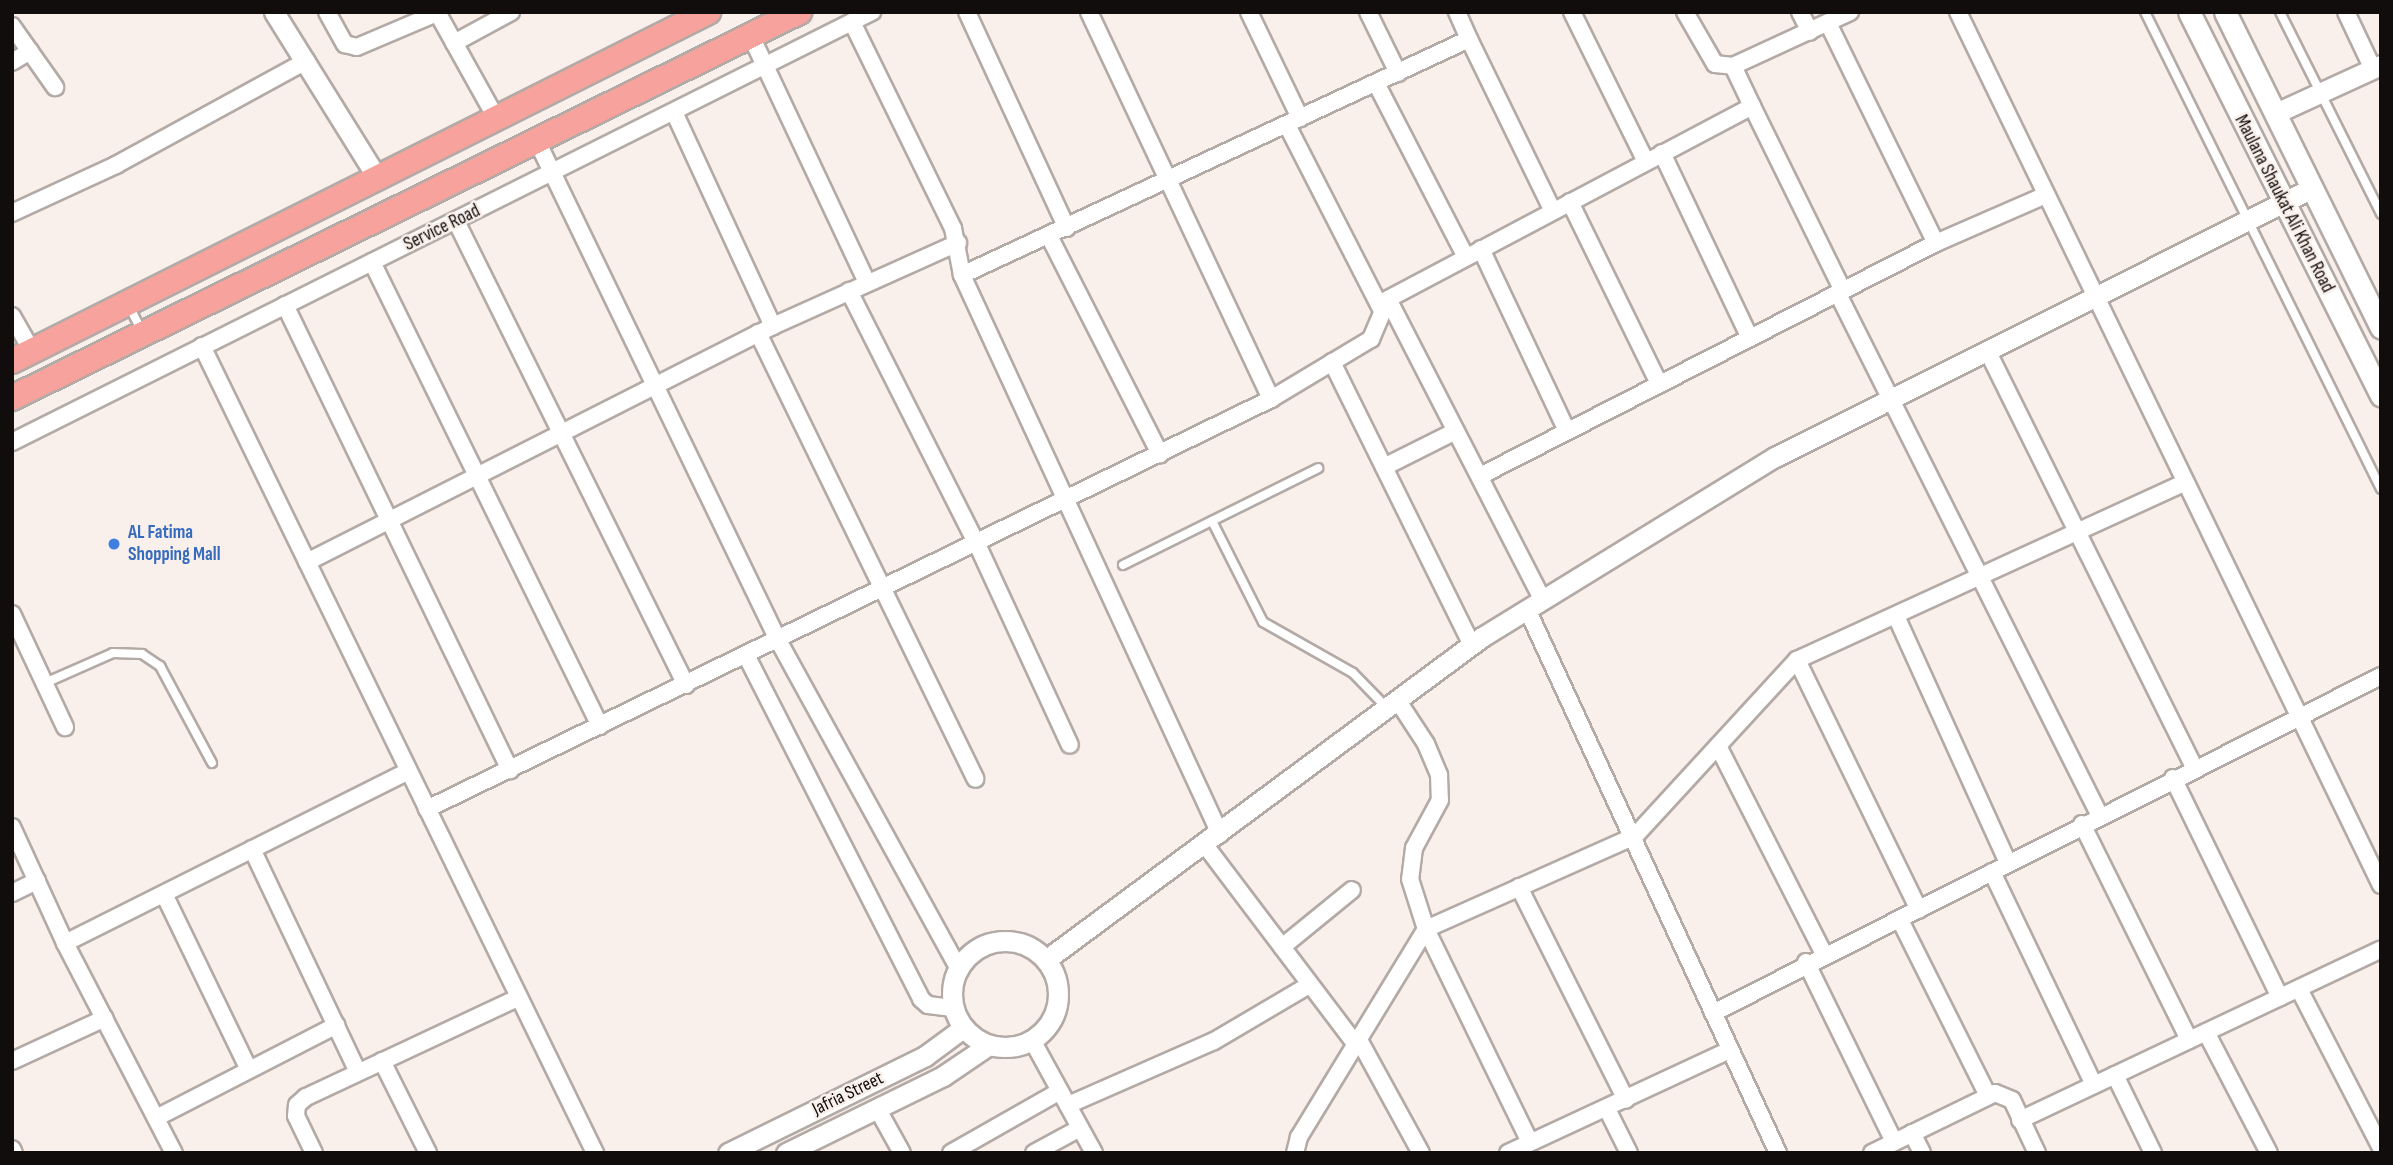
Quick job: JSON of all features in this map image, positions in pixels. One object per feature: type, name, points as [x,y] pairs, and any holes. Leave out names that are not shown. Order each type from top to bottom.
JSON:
[{"type":"main road","points":[[22,356],[495,116],[708,12]]},
{"type":"main road","points":[[12,398],[799,12]]},
{"type":"main road","name":"Maulana Shaukat Ali Khan Road","points":[[2189,12],[2381,396]]},
{"type":"main road","name":"Maulana Shaukat Ali Khan Road","points":[[2225,12],[2381,327]]},
{"type":"street","points":[[274,12],[376,176]]},
{"type":"street","points":[[327,12],[345,44],[357,47],[437,13],[495,116]]},
{"type":"street","points":[[454,43],[511,12]]},
{"type":"street","name":"Service Road","points":[[12,442],[872,12]]},
{"type":"street","points":[[967,12],[1067,228]]},
{"type":"street","points":[[1089,12],[1271,399]]},
{"type":"street","points":[[1249,12],[1294,122],[1384,304],[1480,477],[1728,1051],[1778,1153]]},
{"type":"street","points":[[1367,12],[1398,73]]},
{"type":"street","points":[[1457,12],[1553,211]]},
{"type":"street","points":[[1572,12],[1646,162]]},
{"type":"street","points":[[1685,12],[1715,64],[1733,66],[1850,12]]},
{"type":"street","points":[[1800,12],[1810,32]]},
{"type":"street","points":[[1958,12],[2381,885]]},
{"type":"street","points":[[2276,113],[2377,67],[2346,12]]},
{"type":"street","points":[[852,22],[958,243],[962,275],[1068,500],[1213,839],[1282,947],[1309,985],[1356,1041],[1421,1153]]},
{"type":"street","points":[[1828,23],[1936,243]]},
{"type":"street","points":[[12,26],[55,88]]},
{"type":"street","points":[[751,36],[867,283]]},
{"type":"street","points":[[962,275],[1469,39]]},
{"type":"street","points":[[12,62],[30,51]]},
{"type":"street","points":[[12,213],[116,165],[306,61]]},
{"type":"street","points":[[1733,66],[1978,579],[2100,816]]},
{"type":"street","points":[[1376,83],[1473,253],[1567,432]]},
{"type":"street","points":[[427,809],[1068,500],[1271,399],[1371,339],[1379,329],[1384,304],[1473,253],[1752,106]]},
{"type":"street","points":[[674,112],[773,326]]},
{"type":"street","points":[[537,141],[778,640],[958,967]]},
{"type":"street","points":[[1662,153],[1750,338]]},
{"type":"street","points":[[1047,959],[1213,839],[1472,645],[1775,457],[2094,296],[2250,222],[2312,188]]},
{"type":"street","points":[[1480,477],[1936,243],[2046,195]]},
{"type":"street","points":[[1570,202],[1659,384]]},
{"type":"street","points":[[456,221],[686,685]]},
{"type":"street","points":[[1049,236],[1160,454]]},
{"type":"street","points":[[307,562],[758,333],[958,243]]},
{"type":"street","points":[[372,262],[600,726]]},
{"type":"street","points":[[849,291],[977,544],[1070,745]]},
{"type":"street","points":[[285,305],[510,769]]},
{"type":"street","points":[[12,316],[22,356]]},
{"type":"street","points":[[758,333],[976,779]]},
{"type":"street","points":[[201,346],[595,1153]]},
{"type":"street","points":[[1987,350],[2194,767]]},
{"type":"street","points":[[1332,362],[1472,645]]},
{"type":"street","points":[[1384,467],[1456,431]]},
{"type":"street","points":[[1295,1153],[1356,1041],[1426,929],[1635,836],[1797,660],[2185,482]]},
{"type":"street","points":[[12,614],[20,648],[45,683],[65,727]]},
{"type":"street","points":[[1896,616],[2008,863]]},
{"type":"street","points":[[746,655],[921,999],[928,1005],[953,1008]]},
{"type":"street","points":[[1797,660],[1920,910]]},
{"type":"street","points":[[1713,1013],[1806,962],[1900,920],[2194,767],[2381,676]]},
{"type":"street","points":[[1392,705],[1439,775],[1440,800],[1414,848],[1410,879],[1426,929],[1530,1140]]},
{"type":"street","points":[[1718,746],[1824,954]]},
{"type":"street","points":[[65,943],[408,771]]},
{"type":"street","points":[[2173,778],[2280,997]]},
{"type":"street","points":[[2082,824],[2189,1040]]},
{"type":"street","points":[[12,827],[65,943],[174,1153]]},
{"type":"street","points":[[252,849],[358,1072]]},
{"type":"street","points":[[1992,872],[2094,1085]]},
{"type":"street","points":[[12,893],[37,881]]},
{"type":"street","points":[[1519,887],[1626,1100]]},
{"type":"street","points":[[1282,947],[1352,890]]},
{"type":"street","points":[[164,894],[248,1070]]},
{"type":"street","points":[[1900,920],[1987,1094]]},
{"type":"street","points":[[1000,940],[1026,944],[1047,959],[1059,988],[1053,1018],[1032,1040],[1011,1047],[989,1045],[964,1028],[953,1008],[951,987],[958,967],[976,948],[1000,940]]},
{"type":"street","points":[[2020,1119],[2381,949]]},
{"type":"street","points":[[1806,962],[1894,1142]]},
{"type":"street","points":[[951,1153],[1064,1098],[1214,1041],[1309,985]]},
{"type":"street","points":[[2299,989],[2381,1148]]},
{"type":"street","points":[[314,1153],[296,1116],[297,1105],[358,1072],[519,997]]},
{"type":"street","points":[[12,1062],[105,1018]]},
{"type":"street","points":[[156,1118],[337,1025]]},
{"type":"street","name":"Jafria Street","points":[[728,1153],[925,1056],[964,1028]]},
{"type":"street","points":[[2206,1032],[2269,1153]]},
{"type":"street","points":[[1032,1040],[1094,1153]]},
{"type":"street","name":"Jafria Street","points":[[786,1153],[943,1076],[989,1045]]},
{"type":"street","points":[[1511,1152],[1530,1140],[1607,1109],[1728,1051]]},
{"type":"street","points":[[382,1061],[428,1153]]},
{"type":"street","points":[[2115,1075],[2153,1153]]},
{"type":"street","points":[[1872,1153],[1987,1094],[2012,1100],[2037,1153]]},
{"type":"street","points":[[877,1108],[902,1153]]},
{"type":"street","points":[[1607,1109],[1629,1153]]},
{"type":"street","points":[[796,1119],[808,1142]]},
{"type":"street","points":[[1034,1153],[1080,1128]]},
{"type":"street","points":[[1912,1133],[1922,1153]]},
{"type":"lane","points":[[2145,12],[2381,489]]},
{"type":"lane","points":[[2280,12],[2381,214]]},
{"type":"lane","points":[[128,304],[142,332]]},
{"type":"lane","points":[[1123,565],[1318,468]]},
{"type":"lane","points":[[1212,521],[1263,622],[1353,673],[1392,705]]},
{"type":"lane","points":[[45,683],[113,653],[142,654],[160,666],[212,763]]},
{"type":"place","name":"AL Fatima Shopping Mall","points":[[114,544]]}]
